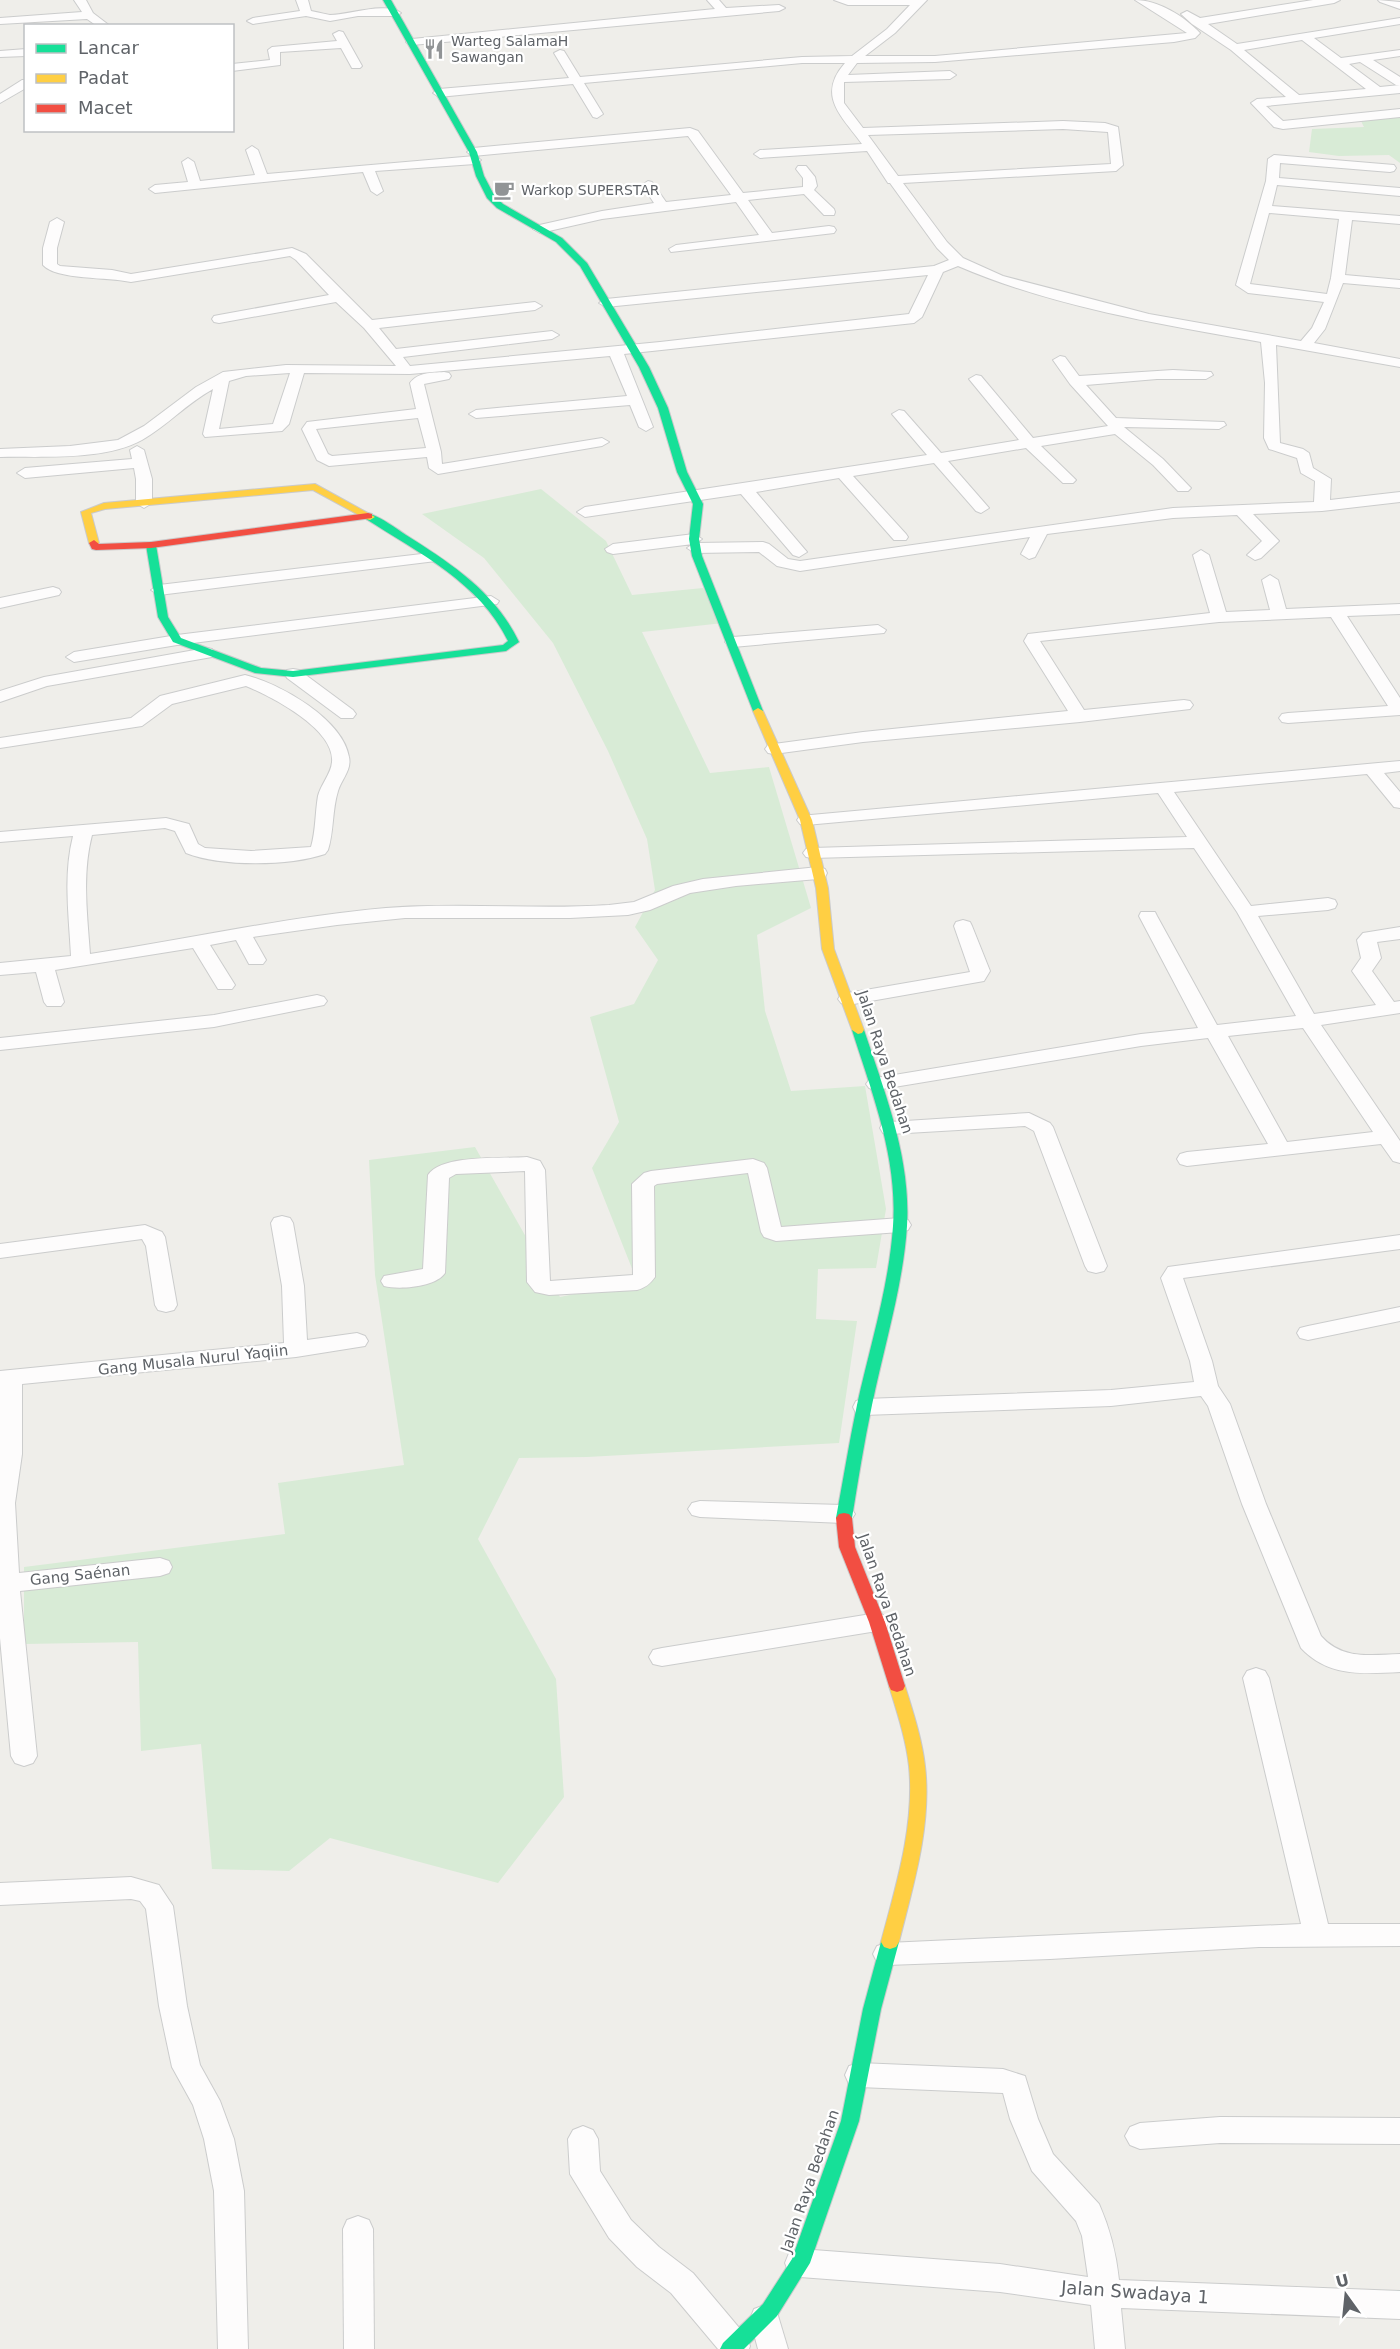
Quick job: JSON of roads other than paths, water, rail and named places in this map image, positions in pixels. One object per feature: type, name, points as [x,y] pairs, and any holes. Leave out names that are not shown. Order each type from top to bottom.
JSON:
[{"type":"street","points":[[80,0],[89,15],[102,24]]},
{"type":"street","points":[[234,68],[275,64],[275,50],[298,32],[306,13],[302,0]]},
{"type":"street","name":"Jalan Raya Bedahan","points":[[387,0],[474,156],[480,176],[495,201],[513,216],[559,240],[584,265],[663,408],[679,463],[695,496],[698,514],[695,544],[716,606],[733,642],[774,749],[807,820],[812,853],[818,873],[828,949],[848,999],[876,1084],[890,1128],[896,1157],[900,1225],[889,1299],[864,1407],[843,1514],[847,1547],[877,1622],[910,1730],[917,1768],[917,1810],[911,1855],[901,1902],[872,2009],[850,2121],[800,2263],[789,2285],[765,2319],[733,2347]]},
{"type":"street","points":[[713,0],[723,12]]},
{"type":"street","points":[[840,0],[848,2],[919,1]]},
{"type":"street","points":[[439,93],[781,62],[954,58],[1183,38],[1194,33],[1141,0]]},
{"type":"street","points":[[1170,0],[1235,48],[1295,98]]},
{"type":"street","points":[[1197,22],[1334,0]]},
{"type":"street","points":[[1384,0],[1400,6]]},
{"type":"street","points":[[919,1],[889,32],[853,60],[836,87],[838,103],[892,180],[942,245],[958,261],[998,279],[1148,318],[1400,363]]},
{"type":"street","points":[[412,42],[779,8]]},
{"type":"street","points":[[306,13],[330,18],[358,13],[395,13]]},
{"type":"street","points":[[0,21],[89,15]]},
{"type":"street","points":[[330,18],[356,66]]},
{"type":"street","points":[[253,21],[345,44]]},
{"type":"street","points":[[1235,48],[1400,21]]},
{"type":"street","points":[[1305,37],[1377,91]]},
{"type":"street","points":[[0,54],[24,52]]},
{"type":"street","points":[[560,53],[597,114]]},
{"type":"street","points":[[1339,62],[1400,53]]},
{"type":"street","points":[[1363,59],[1400,82]]},
{"type":"street","points":[[842,79],[950,75]]},
{"type":"street","points":[[0,99],[6,91],[24,84]]},
{"type":"street","points":[[1400,89],[1257,103],[1283,125],[1400,113]]},
{"type":"street","points":[[859,132],[1063,125],[1105,127],[1114,130],[1117,165],[1113,168],[892,180]]},
{"type":"street","points":[[155,189],[690,132],[694,134],[741,197],[767,236]]},
{"type":"street","points":[[760,154],[870,147]]},
{"type":"street","points":[[252,150],[263,179]]},
{"type":"street","points":[[1332,299],[1248,289],[1243,285],[1272,181],[1274,159],[1390,168]]},
{"type":"street","points":[[188,162],[195,185]]},
{"type":"street","points":[[989,162],[995,175]]},
{"type":"street","points":[[367,168],[377,191]]},
{"type":"street","points":[[540,229],[602,215],[663,206],[807,190],[811,186],[809,177],[802,169]]},
{"type":"street","points":[[1272,181],[1400,192]]},
{"type":"street","points":[[648,185],[663,206]]},
{"type":"street","points":[[807,190],[829,212]]},
{"type":"street","points":[[1264,209],[1400,220]]},
{"type":"street","points":[[1305,345],[1318,329],[1332,299],[1338,278],[1346,216]]},
{"type":"street","points":[[57,222],[50,248],[50,265],[57,270],[112,274],[131,278],[292,252],[301,257],[369,325],[406,370]]},
{"type":"street","points":[[676,249],[829,230]]},
{"type":"street","points":[[606,303],[937,270],[958,261]]},
{"type":"street","points":[[602,442],[438,469],[434,465],[434,452],[417,383],[422,379],[616,355],[633,350],[909,320],[915,317],[937,270]]},
{"type":"street","points":[[1338,278],[1400,284]]},
{"type":"street","points":[[219,319],[339,297]]},
{"type":"street","points":[[369,325],[536,306]]},
{"type":"street","points":[[393,354],[552,335]]},
{"type":"street","points":[[1268,338],[1273,401],[1271,438],[1274,446],[1298,452],[1304,456],[1306,470],[1323,479],[1322,506]]},
{"type":"street","points":[[0,453],[107,446],[134,438],[207,383],[223,376],[259,370],[356,372],[406,370],[616,355]]},
{"type":"street","points":[[616,355],[646,427]]},
{"type":"street","points":[[1060,360],[1075,381],[1115,426],[1158,462],[1183,488]]},
{"type":"street","points":[[223,376],[210,434],[277,428],[282,424],[298,370]]},
{"type":"street","points":[[1075,381],[1143,378],[1156,374],[1206,375]]},
{"type":"street","points":[[976,380],[1029,443],[1068,480]]},
{"type":"street","points":[[476,414],[636,400]]},
{"type":"street","points":[[423,413],[320,423],[312,425],[309,429],[322,458],[329,461],[434,452]]},
{"type":"street","points":[[899,414],[981,508]]},
{"type":"street","points":[[585,512],[843,474],[1115,426],[1219,425]]},
{"type":"street","points":[[134,438],[144,479],[144,503]]},
{"type":"street","points":[[25,473],[141,463]]},
{"type":"street","points":[[843,474],[900,537]]},
{"type":"street","points":[[151,545],[163,617],[177,640],[206,654],[259,671],[293,674],[506,648],[514,642],[512,633],[491,601],[475,587],[368,516],[325,491],[307,486],[93,508],[86,512],[96,547],[151,545],[368,516]]},
{"type":"street","points":[[745,489],[799,552]]},
{"type":"street","points":[[613,549],[695,544],[763,548],[783,563],[800,566],[1173,513],[1322,506],[1400,497]]},
{"type":"street","points":[[1242,511],[1271,541],[1255,555]]},
{"type":"street","points":[[1029,554],[1041,530]]},
{"type":"street","points":[[1201,555],[1219,617]]},
{"type":"street","points":[[159,590],[430,558]]},
{"type":"street","points":[[1270,580],[1278,611],[1282,615]]},
{"type":"street","points":[[0,603],[53,592]]},
{"type":"street","points":[[74,657],[177,640],[491,601]]},
{"type":"street","points":[[1080,717],[1040,656],[1032,641],[1034,637],[1219,617],[1400,609]]},
{"type":"street","points":[[1337,613],[1362,655],[1400,710]]},
{"type":"street","points":[[733,642],[878,630]]},
{"type":"street","points":[[0,697],[44,682],[206,654]]},
{"type":"street","points":[[293,674],[346,714]]},
{"type":"street","points":[[0,743],[136,722],[166,700],[245,680],[269,690],[328,731],[341,758],[339,770],[329,790],[322,820],[321,845],[319,850],[313,852],[238,856],[195,851],[189,846],[183,828],[175,824],[0,837]]},
{"type":"street","points":[[774,749],[863,737],[1184,705]]},
{"type":"street","points":[[1288,718],[1400,710]]},
{"type":"street","points":[[807,820],[1400,766]]},
{"type":"street","points":[[1372,769],[1400,803]]},
{"type":"street","points":[[1163,788],[1246,912],[1308,1021],[1400,1156]]},
{"type":"street","points":[[81,960],[76,882],[77,858],[84,829]]},
{"type":"street","points":[[812,853],[1201,842]]},
{"type":"street","points":[[0,969],[45,966],[241,932],[378,914],[471,911],[577,913],[628,909],[646,905],[685,889],[730,881],[818,873]]},
{"type":"street","points":[[1246,912],[1328,904]]},
{"type":"street","points":[[1148,916],[1281,1149]]},
{"type":"street","points":[[848,999],[977,977],[980,971],[963,926]]},
{"type":"street","points":[[241,932],[256,960]]},
{"type":"street","points":[[1394,1008],[1362,970],[1371,958],[1367,940],[1370,937],[1400,933]]},
{"type":"street","points":[[198,941],[225,985]]},
{"type":"street","points":[[45,966],[54,1002]]},
{"type":"street","points":[[0,1044],[189,1024],[240,1017],[279,1007],[317,1001]]},
{"type":"street","points":[[876,1084],[1141,1040],[1308,1021],[1394,1008]]},
{"type":"street","points":[[890,1128],[1029,1119],[1043,1127],[1096,1266]]},
{"type":"street","points":[[1186,1159],[1387,1137]]},
{"type":"street","points":[[392,1281],[428,1276],[434,1273],[439,1175],[452,1168],[527,1164],[533,1166],[538,1282],[543,1287],[549,1288],[642,1281],[644,1277],[644,1184],[651,1178],[753,1166],[757,1168],[772,1232],[777,1234],[900,1225]]},
{"type":"street","name":"Gang Musala Nurul Yaqiin","points":[[5,1379],[296,1350],[293,1286],[282,1222]]},
{"type":"street","points":[[0,1251],[145,1232],[154,1237],[157,1246],[166,1305]]},
{"type":"street","points":[[1400,1242],[1176,1272],[1172,1278],[1201,1361],[1207,1388],[1219,1404],[1254,1504],[1314,1647],[1329,1660],[1356,1664],[1400,1663]]},
{"type":"street","points":[[1308,1333],[1400,1314]]},
{"type":"street","points":[[296,1350],[357,1341]]},
{"type":"street","points":[[5,1379],[10,1454],[3,1503],[3,1583],[24,1756]]},
{"type":"street","points":[[864,1407],[1112,1398],[1207,1388]]},
{"type":"street","points":[[700,1509],[843,1514]]},
{"type":"street","name":"Gang Saénan","points":[[3,1583],[160,1567]]},
{"type":"street","points":[[662,1657],[877,1622]]},
{"type":"street","points":[[1256,1678],[1317,1935]]},
{"type":"street","points":[[0,1894],[131,1888],[149,1893],[159,1906],[173,2006],[186,2067],[209,2110],[219,2139],[229,2191],[233,2349]]},
{"type":"street","points":[[887,1954],[1050,1948],[1260,1936],[1400,1935]]},
{"type":"street","points":[[859,2075],[1003,2081],[1016,2085],[1024,2119],[1042,2162],[1088,2213],[1097,2236],[1102,2262],[1110,2349]]},
{"type":"street","points":[[1140,2136],[1220,2130],[1400,2132]]},
{"type":"street","points":[[583,2139],[585,2174],[620,2229],[648,2257],[682,2283],[733,2347]]},
{"type":"street","points":[[358,2229],[359,2349]]},
{"type":"street","name":"Jalan Swadaya 1","points":[[800,2263],[1000,2278],[1104,2294],[1400,2305]]},
{"type":"street","points":[[765,2319],[773,2349]]},
{"type":"place","name":"Warteg SalamaH Sawangan","points":[[434,49]]},
{"type":"place","name":"Warkop SUPERSTAR","points":[[504,190]]}]
